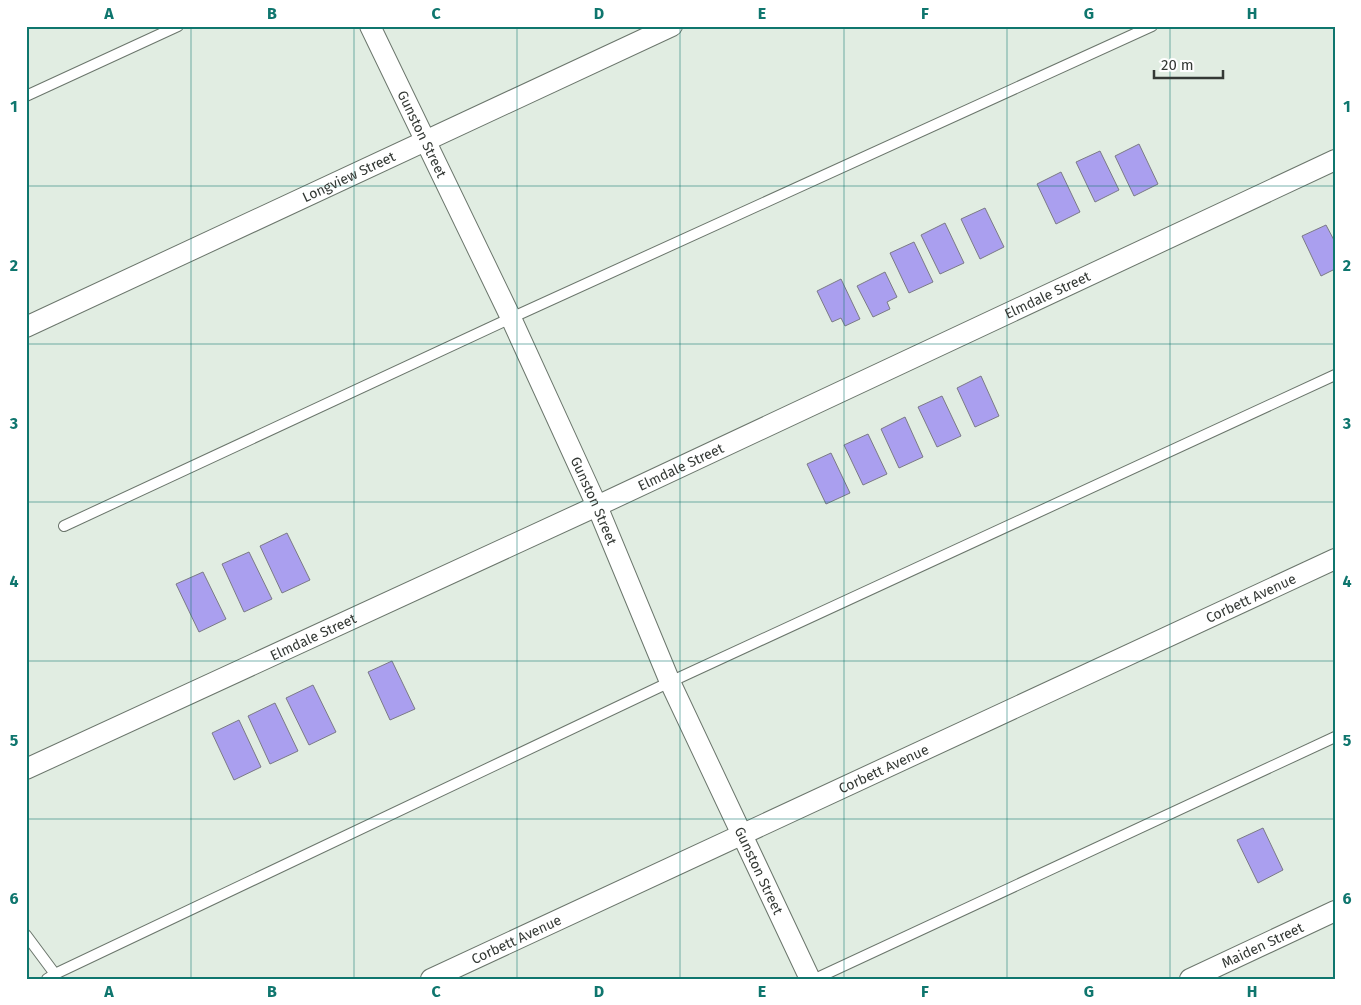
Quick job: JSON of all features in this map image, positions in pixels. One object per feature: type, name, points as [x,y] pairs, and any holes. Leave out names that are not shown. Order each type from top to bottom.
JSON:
[{"type":"street","name":"Gunston Street","points":[[370,26],[511,318],[597,506],[670,682],[810,979]]},
{"type":"street","name":"Longview Street","points":[[26,327],[672,26]]},
{"type":"street","name":"Elmdale Street","points":[[26,769],[597,506],[1335,160]]},
{"type":"street","name":"Corbett Avenue","points":[[431,979],[1335,559]]},
{"type":"street","name":"Maiden Street","points":[[1190,979],[1335,912]]},
{"type":"lane","points":[[26,96],[178,26]]},
{"type":"lane","points":[[64,526],[511,318],[1152,26]]},
{"type":"lane","points":[[26,934],[51,976],[670,682],[1335,375]]},
{"type":"lane","points":[[815,979],[1335,737]]},
{"type":"building","points":[[1139,144],[1158,184],[1134,196],[1115,156]]},
{"type":"building","points":[[1100,151],[1119,190],[1095,202],[1076,162]]},
{"type":"building","points":[[1061,172],[1080,212],[1056,224],[1037,184]]},
{"type":"building","points":[[985,208],[1004,247],[980,259],[961,219]]},
{"type":"building","points":[[945,223],[964,263],[940,274],[921,235]]},
{"type":"building","points":[[1326,225],[1335,242],[1335,269],[1321,276],[1302,236]]},
{"type":"building","points":[[914,242],[933,282],[909,293],[890,253]]},
{"type":"building","points":[[885,272],[897,297],[887,302],[890,309],[873,317],[857,286]]},
{"type":"building","points":[[841,279],[860,319],[845,326],[841,318],[832,322],[817,291]]},
{"type":"building","points":[[981,376],[999,416],[975,427],[957,388]]},
{"type":"building","points":[[942,396],[961,436],[937,447],[918,407]]},
{"type":"building","points":[[905,417],[923,457],[899,468],[881,429]]},
{"type":"building","points":[[868,434],[887,474],[863,485],[844,445]]},
{"type":"building","points":[[831,453],[850,493],[826,504],[807,464]]},
{"type":"building","points":[[287,533],[310,580],[282,593],[260,546]]},
{"type":"building","points":[[249,552],[272,599],[244,612],[222,564]]},
{"type":"building","points":[[203,572],[226,619],[199,632],[176,584]]},
{"type":"building","points":[[392,661],[415,709],[390,720],[368,672]]},
{"type":"building","points":[[313,685],[336,732],[309,745],[286,698]]},
{"type":"building","points":[[275,703],[298,751],[270,764],[248,716]]},
{"type":"building","points":[[239,720],[261,767],[234,780],[212,733]]},
{"type":"building","points":[[1263,828],[1283,870],[1258,883],[1237,840]]}]
